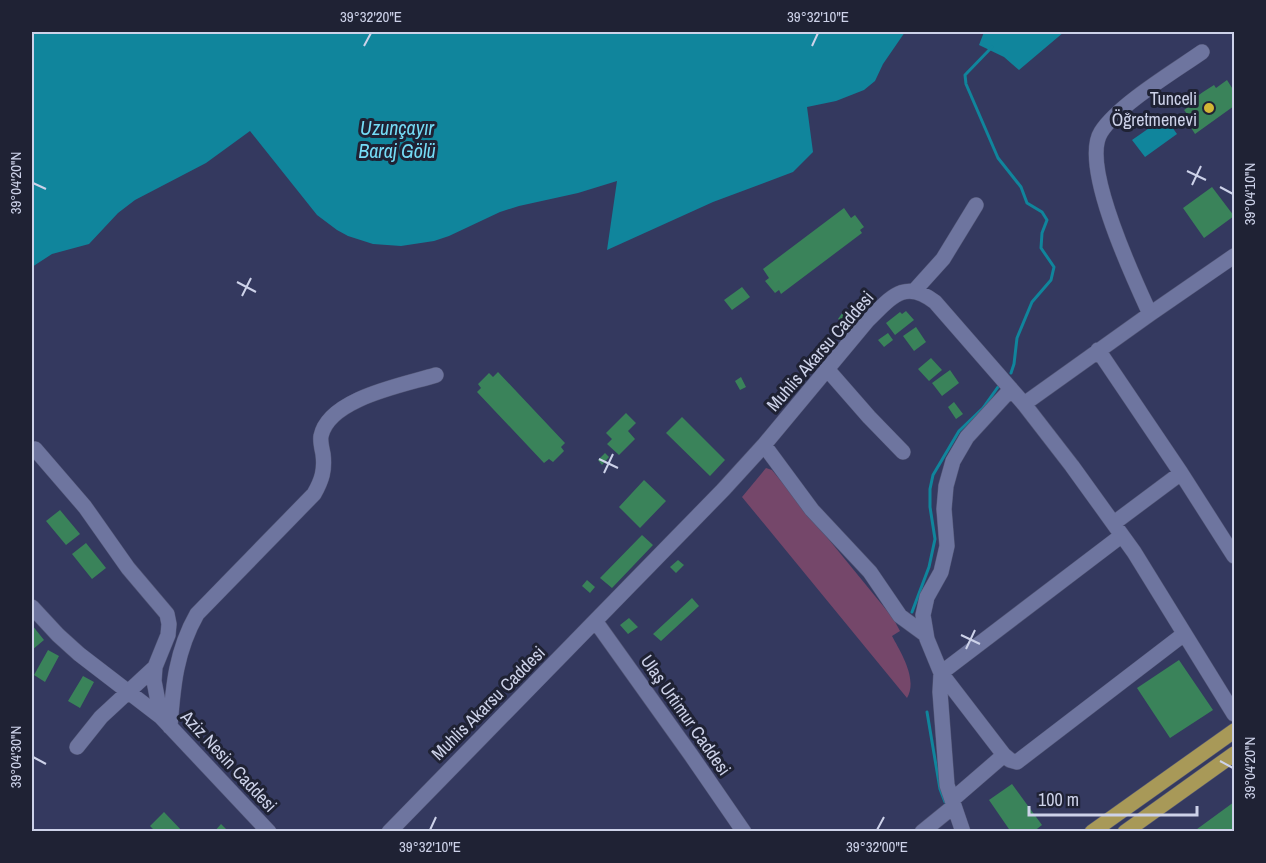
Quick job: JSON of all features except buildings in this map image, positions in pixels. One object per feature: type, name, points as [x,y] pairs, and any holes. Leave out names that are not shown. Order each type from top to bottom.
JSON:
[{"type":"main road","points":[[1092,831],[1234,730]]},
{"type":"main road","points":[[1125,831],[1234,754]]},
{"type":"street","points":[[1150,314],[1103,195],[1095,164],[1096,145],[1101,132],[1119,112],[1202,52]]},
{"type":"street","points":[[976,206],[943,259],[915,290],[935,302],[1024,404],[1134,552],[1234,714]]},
{"type":"street","points":[[1024,404],[1150,314],[1232,263]]},
{"type":"street","name":"Muhlis Akarsu Caddesi","points":[[388,831],[596,622],[764,445],[868,320],[884,304],[905,291],[915,290]]},
{"type":"street","points":[[1098,350],[1182,473],[1234,556]]},
{"type":"street","points":[[827,369],[903,452]]},
{"type":"street","points":[[166,722],[173,679],[186,633],[197,614],[314,494],[322,479],[324,463],[321,437],[327,421],[336,411],[363,398],[436,375]]},
{"type":"street","points":[[1011,389],[967,437],[953,460],[946,486],[944,509],[947,546],[941,572],[927,597],[923,615],[926,635],[941,673],[1004,755],[1017,762],[1184,634]]},
{"type":"street","points":[[764,445],[812,510],[870,572],[900,616],[926,635]]},
{"type":"street","points":[[36,449],[85,507],[128,568],[167,614],[168,634],[155,667],[155,692],[166,722]]},
{"type":"street","points":[[963,831],[946,775],[940,692],[941,673],[1117,530],[1182,473]]},
{"type":"street","name":"Aziz Nesin Caddesi","points":[[32,607],[58,635],[166,722],[269,831]]},
{"type":"street","name":"Ulaş Urtimur Caddesi","points":[[596,622],[744,831]]},
{"type":"street","points":[[77,747],[101,717],[155,667]]},
{"type":"street","points":[[922,831],[1004,755]]},
{"type":"shaded area","points":[[766,468],[772,470],[893,618],[900,631],[892,636],[904,658],[911,683],[907,698],[742,497]]},
{"type":"water","name":"Uzunçayır Baraj Gölü","points":[[32,32],[905,32],[883,64],[875,81],[864,90],[836,101],[807,107],[813,152],[793,172],[713,202],[607,250],[617,181],[500,212],[434,241],[401,246],[373,244],[348,236],[317,215],[250,131],[206,163],[135,200],[118,213],[89,244],[52,254],[32,267]]},
{"type":"water","points":[[984,32],[1064,32],[1019,70],[1004,57],[979,45]]},
{"type":"water","points":[[1165,117],[1177,134],[1145,157],[1132,140]]},
{"type":"waterway","points":[[992,47],[965,75],[966,84],[998,158],[1021,187],[1027,203],[1042,212],[1047,220],[1042,233],[1041,248],[1054,267],[1051,280],[1032,302],[1017,338],[1011,373]]},
{"type":"waterway","points":[[912,612],[929,567],[935,539],[930,507],[933,475],[959,431],[983,408],[998,387]]},
{"type":"waterway","points":[[927,712],[940,789],[945,802]]},
{"type":"place","name":"Tunceli Öğretmenevi","points":[[1209,108]]}]
